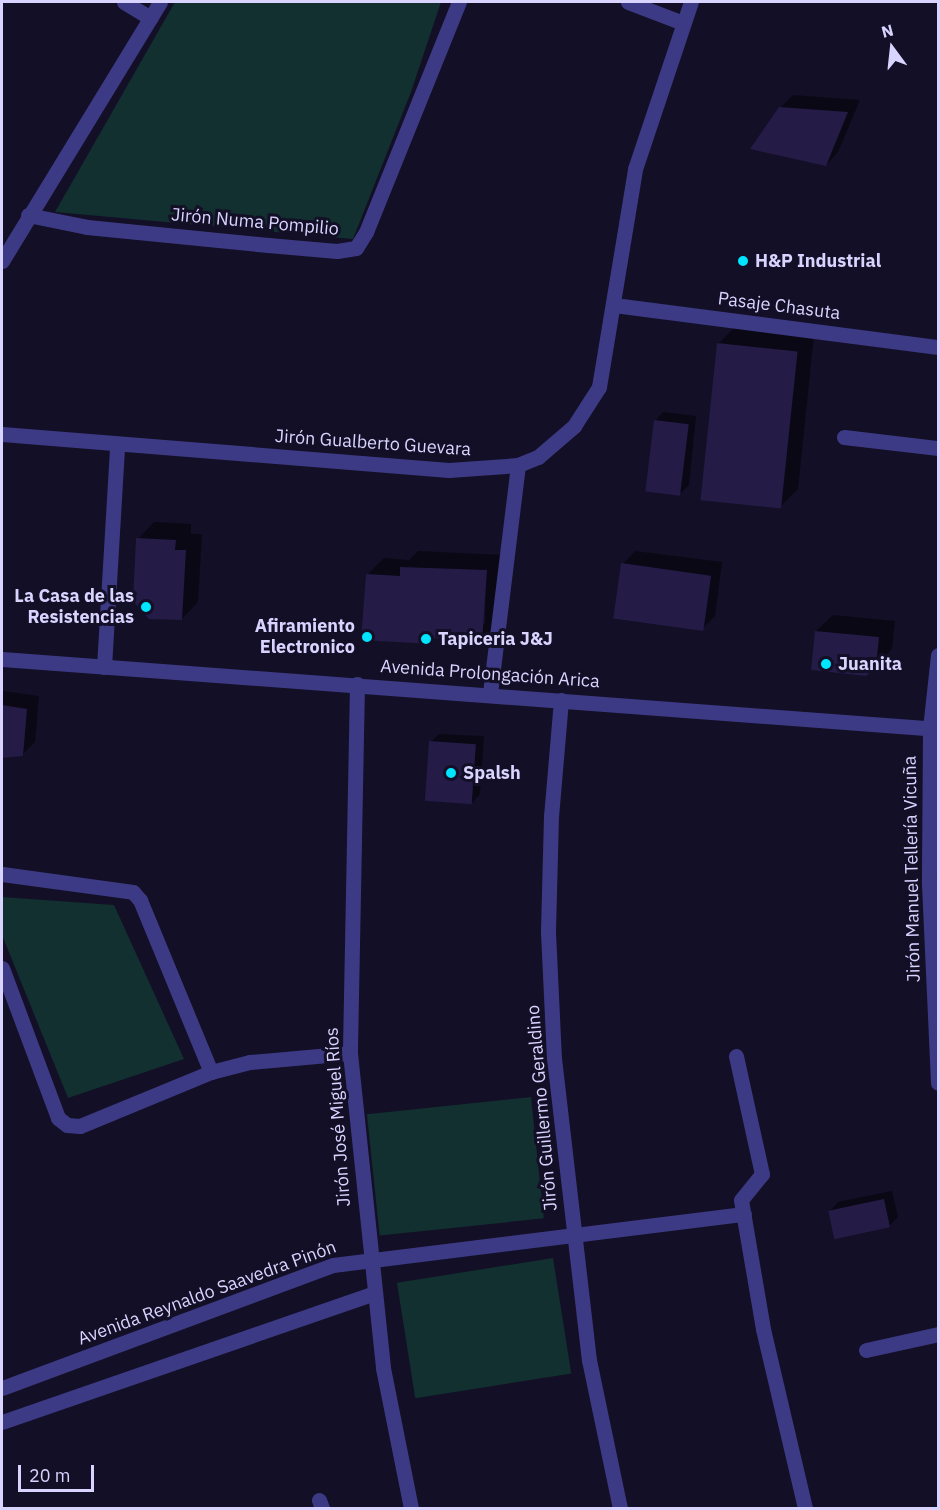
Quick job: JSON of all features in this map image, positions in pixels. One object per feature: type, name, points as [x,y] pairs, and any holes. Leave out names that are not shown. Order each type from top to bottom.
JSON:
[{"type":"street","points":[[124,2],[151,18]]},
{"type":"street","points":[[2,261],[160,2]]},
{"type":"street","name":"Jirón Numa Pompilio","points":[[28,215],[87,227],[337,251],[356,248],[366,232],[459,2]]},
{"type":"street","points":[[628,2],[683,23]]},
{"type":"street","name":"Jirón Gualberto Guevara","points":[[2,434],[448,470],[519,465],[556,443],[591,405],[605,366],[635,169],[691,2]]},
{"type":"street","name":"Pasaje Chasuta","points":[[614,305],[939,347]]},
{"type":"street","points":[[844,437],[939,448]]},
{"type":"street","points":[[104,667],[117,445]]},
{"type":"street","points":[[490,693],[519,465]]},
{"type":"street","name":"Jirón Manuel Tellería Vicuña","points":[[939,655],[929,884],[939,1083]]},
{"type":"street","name":"Avenida Prolongación Arica","points":[[2,658],[490,693],[934,729]]},
{"type":"street","name":"Jirón José Miguel Ríos","points":[[357,684],[350,1053],[369,1259],[383,1368],[411,1509]]},
{"type":"street","name":"Jirón Guillermo Geraldino","points":[[561,700],[551,816],[548,932],[554,1058],[589,1360],[620,1509]]},
{"type":"street","points":[[2,874],[133,892],[140,900],[211,1072]]},
{"type":"street","points":[[2,968],[58,1118],[67,1125],[80,1126],[211,1072],[250,1062],[350,1053]]},
{"type":"street","points":[[736,1056],[762,1174],[741,1200],[763,1329],[805,1509]]},
{"type":"street","name":"Avenida Reynaldo Saavedra Pinón","points":[[2,1388],[333,1265],[744,1214]]},
{"type":"street","points":[[2,1422],[374,1293]]},
{"type":"street","points":[[866,1350],[939,1334]]},
{"type":"green space","points":[[175,2],[441,2],[411,92],[353,239],[55,212]]},
{"type":"green space","points":[[2,897],[114,905],[184,1059],[68,1098],[2,935]]},
{"type":"green space","points":[[531,1097],[544,1218],[380,1236],[367,1114]]},
{"type":"green space","points":[[553,1258],[571,1374],[415,1398],[397,1283]]},
{"type":"building","points":[[779,107],[848,112],[826,166],[750,149]]},
{"type":"building","points":[[717,343],[798,351],[781,509],[700,500]]},
{"type":"building","points":[[654,420],[689,424],[680,496],[645,491]]},
{"type":"building","points":[[136,538],[176,540],[175,550],[186,550],[182,620],[149,619],[133,601]]},
{"type":"building","points":[[621,563],[711,576],[703,631],[613,618]]},
{"type":"building","points":[[400,567],[487,570],[482,641],[431,638],[431,644],[361,640],[366,574],[400,576]]},
{"type":"building","points":[[815,631],[879,637],[876,667],[866,676],[811,670]]},
{"type":"building","points":[[2,705],[27,709],[23,756],[2,758]]},
{"type":"building","name":"Spalsh","points":[[429,741],[476,744],[472,804],[425,801]]},
{"type":"building","points":[[884,1199],[890,1227],[834,1239],[828,1211]]},
{"type":"place","name":"H&P Industrial","points":[[743,261]]},
{"type":"place","name":"La Casa de las Resistencias","points":[[146,607]]},
{"type":"place","name":"Afiramiento Electronico","points":[[367,637]]},
{"type":"place","name":"Tapiceria J&J","points":[[426,639]]},
{"type":"place","name":"Juanita","points":[[826,664]]},
{"type":"place","name":"Spalsh","points":[[451,773]]}]
